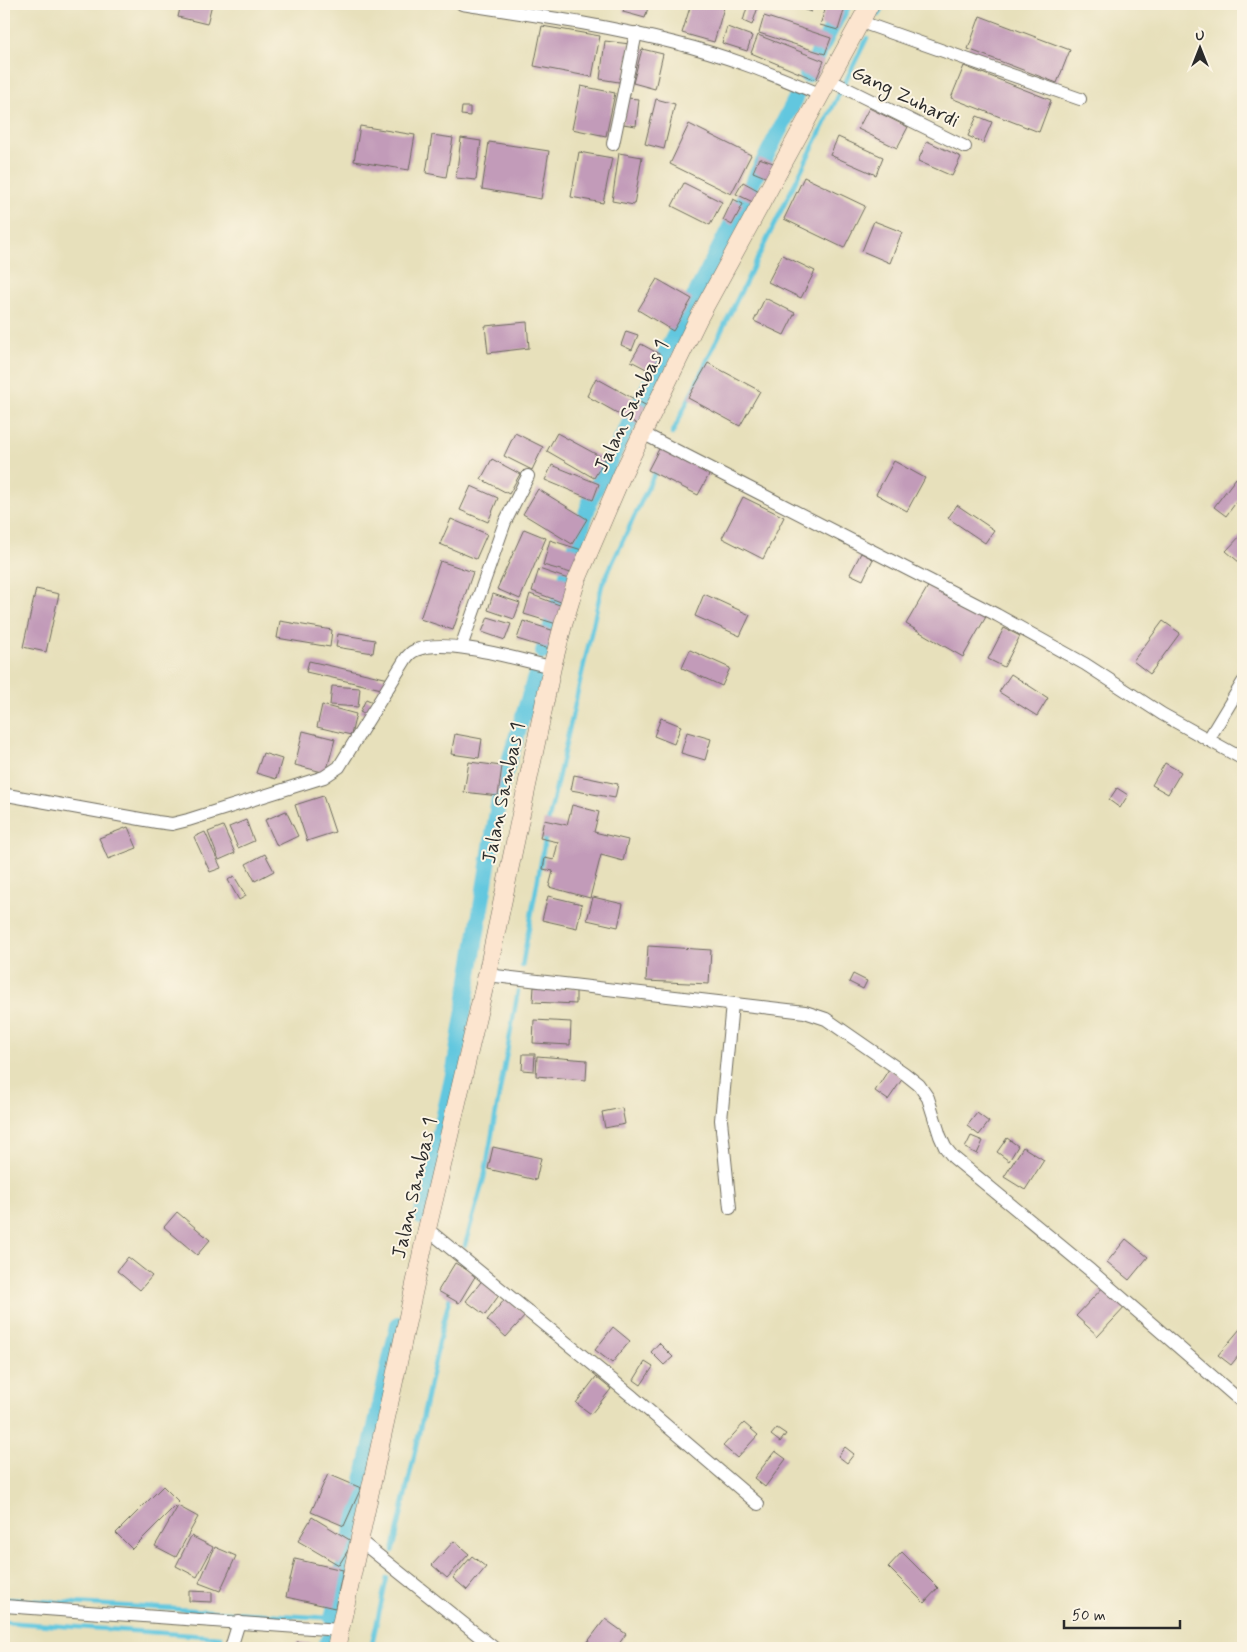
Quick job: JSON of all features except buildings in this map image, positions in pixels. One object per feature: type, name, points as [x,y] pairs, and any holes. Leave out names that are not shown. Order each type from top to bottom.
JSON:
[{"type":"street","name":"Gang Zuhardi","points":[[462,4],[636,33],[678,43],[761,70],[827,85],[873,102],[965,147]]},
{"type":"street","name":"Jalan Sambas 1","points":[[336,1648],[427,1229],[487,975],[552,667],[576,582],[622,475],[698,319],[870,4]]},
{"type":"street","points":[[861,22],[1080,99]]},
{"type":"street","points":[[613,144],[636,33]]},
{"type":"street","points":[[642,433],[997,615],[1079,661],[1162,714],[1243,759]]},
{"type":"street","points":[[461,647],[505,522],[528,476]]},
{"type":"street","points":[[8,795],[172,824],[324,777],[339,767],[410,653],[426,647],[461,647],[552,667]]},
{"type":"street","points":[[1208,740],[1243,682]]},
{"type":"street","points":[[487,975],[805,1012],[826,1019],[904,1073],[925,1092],[940,1136],[945,1147],[953,1157],[1091,1271],[1243,1403]]},
{"type":"street","points":[[730,1208],[721,1120],[732,1004]]},
{"type":"street","points":[[427,1229],[633,1397],[758,1504]]},
{"type":"street","points":[[359,1540],[494,1648]]},
{"type":"street","points":[[4,1606],[340,1630]]},
{"type":"street","points":[[231,1648],[239,1622]]},
{"type":"waterway","points":[[807,75],[844,4]]},
{"type":"waterway","points":[[879,15],[884,4]]},
{"type":"waterway","points":[[672,434],[867,38]]},
{"type":"waterway","points":[[543,652],[591,498],[796,98]]},
{"type":"waterway","points":[[547,827],[602,585],[657,468]]},
{"type":"waterway","points":[[421,1217],[454,1070],[501,787],[535,677]]},
{"type":"waterway","points":[[522,966],[546,834]]},
{"type":"waterway","points":[[465,1245],[484,1178],[518,991]]},
{"type":"waterway","points":[[393,1551],[451,1293]]},
{"type":"waterway","points":[[332,1619],[398,1324]]},
{"type":"waterway","points":[[371,1648],[387,1578]]},
{"type":"waterway","points":[[4,1599],[332,1618]]},
{"type":"waterway","points":[[4,1622],[221,1637],[218,1648]]},
{"type":"waterway","points":[[325,1648],[327,1641]]}]
